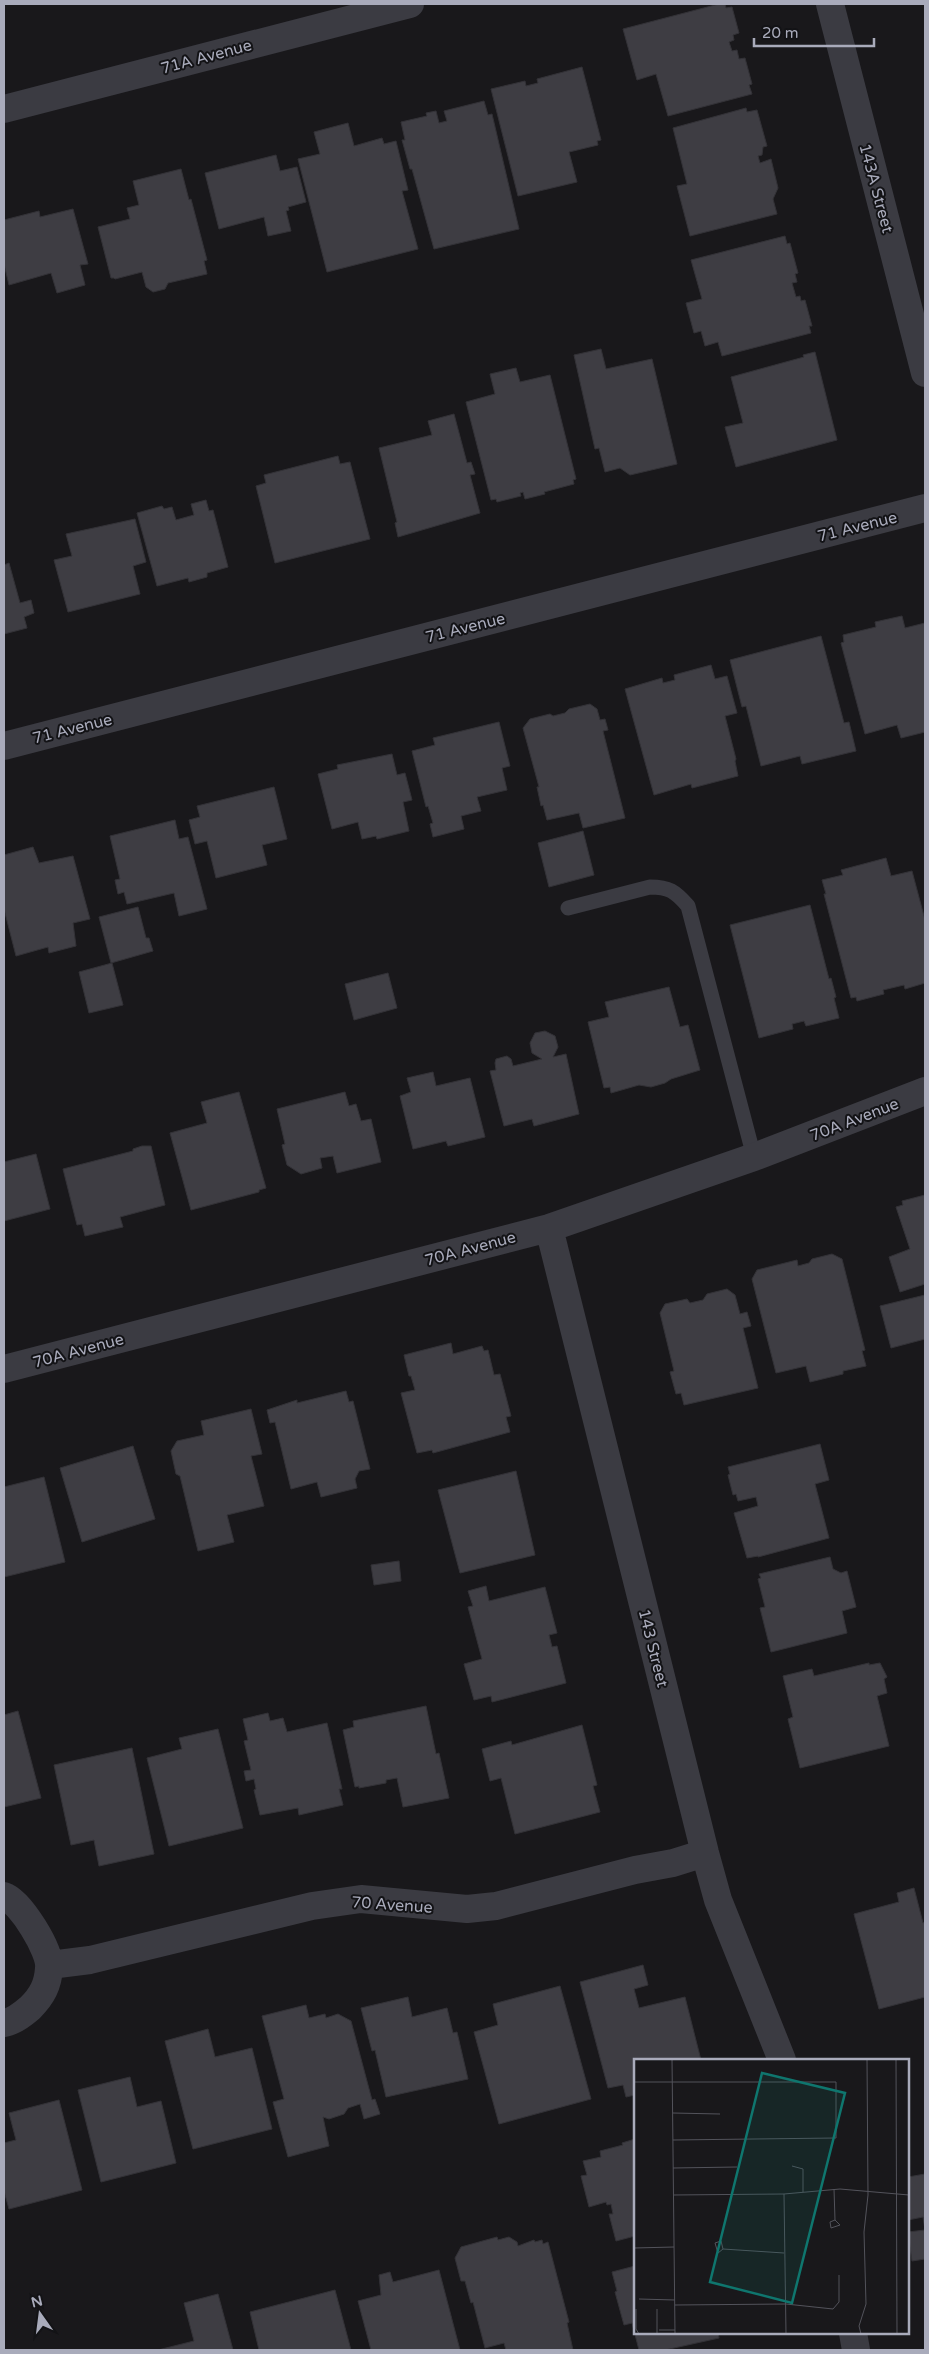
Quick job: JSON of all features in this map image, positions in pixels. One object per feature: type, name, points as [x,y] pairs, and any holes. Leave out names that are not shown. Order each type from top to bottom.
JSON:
[{"type":"street","name":"71A Avenue","points":[[4,109],[410,4]]},
{"type":"street","name":"143A Street","points":[[830,4],[925,373]]},
{"type":"street","name":"71 Avenue","points":[[4,746],[925,508]]},
{"type":"street","name":"70A Avenue","points":[[4,1369],[549,1228],[754,1157],[925,1091]]},
{"type":"street","name":"143 Street","points":[[549,1228],[718,1900],[782,2059]]},
{"type":"street","name":"70 Avenue","points":[[50,1965],[90,1960],[312,1906],[340,1901],[384,1901],[468,1909],[496,1906],[635,1870],[674,1863],[705,1853]]},
{"type":"street","points":[[4,1896],[18,1905],[34,1927],[50,1965],[46,1988],[38,2001],[24,2014],[4,2023]]},
{"type":"street","points":[[853,2334],[856,2350]]},
{"type":"lane","points":[[568,908],[650,887],[662,887],[677,893],[688,906],[754,1157]]},
{"type":"building","points":[[725,4],[726,8],[732,7],[739,33],[733,35],[734,40],[729,42],[732,51],[737,50],[739,59],[745,58],[752,84],[749,85],[752,94],[668,116],[656,74],[637,80],[623,29]]},
{"type":"building","points":[[582,67],[601,140],[597,141],[598,145],[569,152],[577,182],[518,196],[491,89],[525,81],[526,86],[538,83],[537,79]]},
{"type":"building","points":[[484,101],[488,115],[492,114],[519,229],[434,249],[402,140],[405,140],[401,122],[427,116],[426,113],[436,111],[439,123],[447,121],[444,111]]},
{"type":"building","points":[[746,108],[747,112],[757,110],[767,146],[763,147],[762,155],[758,156],[760,163],[771,159],[778,188],[773,199],[777,214],[690,236],[677,186],[687,184],[673,128]]},
{"type":"building","points":[[348,123],[354,146],[382,138],[384,144],[396,141],[408,190],[402,191],[418,249],[327,272],[298,159],[320,154],[314,132]]},
{"type":"building","points":[[276,155],[280,171],[297,167],[306,202],[288,207],[289,210],[286,211],[291,231],[268,236],[264,217],[219,229],[205,173]]},
{"type":"building","points":[[181,169],[207,260],[204,261],[207,274],[168,283],[165,289],[153,292],[146,287],[142,272],[115,279],[111,278],[98,227],[130,219],[127,208],[139,205],[133,181]]},
{"type":"building","points":[[73,209],[88,264],[80,265],[85,285],[57,293],[51,273],[9,285],[4,264],[4,220],[39,211],[40,217]]},
{"type":"building","points":[[785,236],[787,244],[790,243],[798,273],[795,274],[797,282],[792,283],[796,297],[800,296],[801,301],[805,300],[812,326],[809,326],[811,333],[722,356],[718,342],[705,346],[701,331],[694,333],[686,303],[702,299],[691,260]]},
{"type":"building","points":[[601,349],[606,369],[652,359],[677,464],[630,475],[620,468],[605,472],[599,448],[595,449],[574,355]]},
{"type":"building","points":[[815,352],[837,440],[736,467],[725,427],[743,423],[731,377],[804,357],[803,355]]},
{"type":"building","points":[[516,368],[520,382],[550,375],[576,479],[573,480],[574,484],[544,492],[545,494],[525,499],[523,492],[520,493],[521,496],[497,502],[496,499],[491,500],[466,402],[495,394],[490,374]]},
{"type":"building","points":[[454,414],[467,463],[471,462],[475,474],[470,475],[480,513],[398,537],[395,523],[397,522],[379,448],[432,435],[428,421]]},
{"type":"building","points":[[338,456],[340,464],[350,462],[370,539],[275,563],[256,486],[266,483],[264,475]]},
{"type":"building","points":[[206,500],[209,511],[213,510],[228,567],[207,573],[207,577],[189,582],[188,578],[157,586],[137,513],[162,506],[164,509],[172,507],[176,520],[194,515],[191,504]]},
{"type":"building","points":[[135,519],[146,562],[133,566],[140,594],[68,612],[54,560],[72,556],[66,534]]},
{"type":"building","points":[[9,563],[20,603],[31,600],[34,613],[24,617],[27,628],[4,634],[4,565]]},
{"type":"building","points":[[902,616],[905,628],[925,623],[925,732],[901,738],[897,725],[865,734],[841,643],[844,642],[843,635],[876,627],[875,622]]},
{"type":"building","points":[[821,636],[844,723],[849,722],[856,751],[802,764],[800,756],[761,766],[746,706],[742,707],[730,660]]},
{"type":"building","points":[[711,665],[715,679],[727,676],[737,713],[725,716],[736,759],[738,776],[692,788],[691,784],[654,795],[625,689],[662,678],[663,683],[675,680],[674,675]]},
{"type":"building","points":[[590,704],[597,709],[600,720],[605,719],[608,730],[603,731],[625,818],[583,828],[579,813],[547,820],[543,805],[541,806],[537,787],[539,787],[523,728],[530,719],[550,714],[553,716],[565,713],[569,709]]},
{"type":"building","points":[[499,722],[510,766],[502,768],[507,790],[477,797],[481,811],[461,816],[464,829],[433,837],[430,824],[433,823],[428,806],[426,807],[412,751],[435,745],[433,738]]},
{"type":"building","points":[[392,754],[397,775],[405,773],[412,800],[403,802],[409,831],[377,839],[376,836],[362,839],[358,822],[332,829],[318,774],[338,769],[337,765]]},
{"type":"building","points":[[274,787],[287,839],[262,845],[267,865],[216,878],[207,841],[195,844],[189,820],[200,817],[197,806]]},
{"type":"building","points":[[175,820],[179,839],[188,837],[207,909],[179,916],[174,893],[127,904],[124,892],[118,894],[115,880],[120,879],[110,836]]},
{"type":"building","points":[[583,831],[594,875],[549,887],[538,843]]},
{"type":"building","points":[[33,847],[39,863],[73,856],[90,919],[73,923],[76,946],[49,953],[48,947],[16,956],[4,909],[4,855]]},
{"type":"building","points":[[886,858],[891,876],[912,871],[925,920],[925,983],[905,989],[904,985],[883,990],[884,994],[857,1001],[856,997],[851,998],[822,880],[843,875],[841,870]]},
{"type":"building","points":[[810,905],[829,979],[831,978],[836,997],[834,998],[839,1018],[806,1026],[804,1021],[792,1024],[793,1029],[759,1038],[730,925]]},
{"type":"building","points":[[138,907],[146,938],[149,938],[153,951],[111,963],[99,917]]},
{"type":"building","points":[[112,963],[123,1005],[89,1013],[79,972]]},
{"type":"building","points":[[388,973],[397,1008],[354,1020],[345,984]]},
{"type":"building","points":[[669,987],[680,1027],[688,1025],[700,1070],[651,1087],[639,1085],[611,1093],[610,1087],[604,1088],[588,1022],[609,1017],[605,1002]]},
{"type":"building","points":[[545,1031],[555,1036],[558,1047],[553,1057],[566,1054],[579,1114],[534,1126],[532,1119],[504,1126],[490,1071],[496,1070],[496,1059],[507,1056],[511,1059],[513,1066],[542,1059],[532,1053],[530,1043],[535,1033]]},
{"type":"building","points":[[433,1072],[436,1086],[470,1078],[485,1137],[448,1146],[446,1141],[413,1149],[400,1096],[411,1092],[407,1078]]},
{"type":"building","points":[[239,1092],[266,1188],[259,1190],[259,1192],[191,1210],[170,1133],[207,1123],[201,1102]]},
{"type":"building","points":[[345,1092],[349,1106],[356,1104],[361,1121],[371,1119],[381,1162],[337,1173],[333,1156],[320,1158],[322,1168],[301,1174],[287,1165],[282,1145],[285,1144],[277,1109]]},
{"type":"building","points":[[151,1146],[165,1205],[120,1217],[123,1227],[85,1236],[82,1224],[77,1225],[63,1169],[133,1151],[133,1149]]},
{"type":"building","points":[[36,1154],[50,1209],[4,1221],[4,1162]]},
{"type":"building","points":[[925,1195],[925,1284],[900,1292],[889,1257],[910,1249],[896,1207],[903,1205],[902,1201]]},
{"type":"building","points":[[832,1254],[842,1259],[865,1350],[862,1351],[866,1366],[843,1371],[843,1374],[810,1382],[806,1366],[776,1373],[752,1279],[757,1270],[797,1260],[798,1266],[809,1263],[812,1259]]},
{"type":"building","points":[[727,1289],[735,1295],[740,1314],[747,1312],[751,1326],[743,1328],[758,1388],[684,1405],[681,1393],[676,1394],[670,1372],[674,1371],[660,1313],[665,1304],[687,1299],[690,1303],[703,1300],[707,1294]]},
{"type":"building","points":[[925,1295],[925,1339],[891,1348],[880,1306]]},
{"type":"building","points":[[451,1343],[453,1354],[482,1346],[484,1351],[488,1350],[494,1375],[500,1374],[511,1416],[506,1417],[510,1432],[433,1453],[432,1450],[417,1453],[401,1393],[415,1390],[411,1376],[409,1376],[404,1355]]},
{"type":"building","points":[[346,1391],[349,1402],[353,1401],[370,1469],[359,1471],[355,1479],[357,1488],[321,1497],[317,1482],[291,1489],[275,1422],[270,1423],[267,1410],[297,1400],[297,1403]]},
{"type":"building","points":[[251,1409],[262,1454],[251,1456],[264,1506],[227,1515],[234,1542],[198,1551],[180,1476],[176,1474],[171,1451],[177,1441],[204,1435],[201,1421]]},
{"type":"building","points":[[820,1444],[829,1480],[815,1484],[829,1538],[758,1557],[747,1558],[734,1513],[758,1506],[756,1497],[738,1501],[736,1494],[733,1495],[728,1467]]},
{"type":"building","points":[[133,1446],[155,1519],[82,1542],[60,1468]]},
{"type":"building","points":[[516,1471],[535,1555],[460,1573],[438,1490]]},
{"type":"building","points":[[44,1477],[65,1562],[4,1577],[4,1487]]},
{"type":"building","points":[[830,1557],[833,1569],[841,1573],[847,1571],[856,1607],[842,1611],[847,1633],[771,1652],[760,1608],[765,1607],[758,1579],[761,1578],[759,1574]]},
{"type":"building","points":[[399,1561],[401,1581],[374,1585],[371,1565]]},
{"type":"building","points":[[486,1586],[489,1601],[545,1587],[557,1633],[549,1635],[552,1647],[557,1646],[566,1683],[492,1702],[491,1696],[474,1700],[464,1664],[482,1659],[468,1607],[473,1606],[468,1591]]},
{"type":"building","points":[[869,1663],[869,1665],[880,1663],[887,1677],[884,1679],[887,1693],[877,1696],[889,1746],[800,1768],[788,1719],[793,1717],[783,1676],[812,1669],[814,1676]]},
{"type":"building","points":[[426,1706],[436,1754],[439,1753],[449,1798],[403,1807],[397,1778],[386,1780],[386,1783],[359,1788],[359,1786],[355,1787],[343,1730],[354,1727],[353,1721]]},
{"type":"building","points":[[18,1711],[41,1798],[4,1807],[4,1715]]},
{"type":"building","points":[[268,1713],[270,1721],[283,1718],[287,1732],[327,1723],[342,1789],[339,1789],[343,1805],[299,1815],[298,1808],[260,1815],[254,1790],[256,1789],[254,1779],[246,1781],[244,1771],[251,1770],[244,1741],[248,1740],[243,1719]]},
{"type":"building","points":[[582,1725],[597,1785],[593,1786],[600,1812],[515,1834],[501,1778],[490,1781],[482,1749],[511,1741],[512,1745]]},
{"type":"building","points":[[218,1729],[243,1828],[169,1846],[147,1758],[182,1749],[179,1738]]},
{"type":"building","points":[[132,1748],[154,1854],[99,1866],[94,1840],[71,1845],[54,1765]]},
{"type":"building","points":[[914,1888],[923,1923],[925,1922],[925,1997],[879,2009],[854,1914],[899,1902],[897,1893]]},
{"type":"building","points":[[643,1965],[648,1985],[634,1989],[639,2008],[685,1997],[701,2059],[634,2059],[634,2095],[626,2097],[623,2085],[608,2088],[580,1982]]},
{"type":"building","points":[[560,1986],[591,2099],[499,2124],[474,2032],[498,2025],[493,2004]]},
{"type":"building","points":[[408,1997],[412,2017],[447,2008],[453,2033],[457,2032],[468,2079],[386,2097],[375,2050],[372,2051],[361,2008]]},
{"type":"building","points":[[306,2005],[309,2018],[325,2014],[326,2018],[338,2014],[351,2021],[372,2100],[375,2099],[380,2114],[364,2119],[360,2104],[348,2108],[344,2114],[329,2119],[323,2117],[329,2146],[288,2157],[273,2102],[284,2099],[262,2016]]},
{"type":"building","points":[[208,2029],[215,2057],[252,2048],[272,2129],[193,2149],[165,2041]]},
{"type":"building","points":[[130,2077],[137,2107],[161,2101],[176,2163],[101,2182],[78,2090]]},
{"type":"building","points":[[59,2100],[82,2190],[9,2209],[4,2191],[4,2143],[16,2140],[9,2113]]},
{"type":"building","points":[[634,2139],[634,2236],[616,2241],[609,2214],[613,2214],[611,2204],[607,2205],[606,2202],[589,2207],[581,2176],[587,2175],[583,2161],[601,2157],[600,2151],[623,2145],[622,2143]]},
{"type":"building","points":[[925,2174],[925,2230],[923,2217],[909,2220],[909,2177]]},
{"type":"building","points":[[925,2230],[925,2259],[912,2261],[909,2232]]},
{"type":"building","points":[[497,2237],[498,2240],[509,2237],[517,2242],[518,2246],[534,2240],[535,2242],[542,2240],[543,2244],[548,2242],[569,2322],[567,2323],[573,2350],[506,2350],[504,2343],[485,2348],[473,2302],[471,2303],[465,2281],[461,2281],[455,2258],[461,2247]]},
{"type":"building","points":[[634,2266],[634,2331],[632,2323],[624,2325],[612,2272]]},
{"type":"building","points":[[439,2270],[460,2350],[371,2350],[358,2301],[381,2295],[379,2275],[390,2272],[393,2282]]},
{"type":"building","points":[[335,2290],[351,2350],[259,2350],[250,2312]]},
{"type":"building","points":[[218,2294],[233,2350],[158,2350],[194,2341],[184,2303]]},
{"type":"building","points":[[635,2334],[718,2334],[719,2338],[665,2350],[639,2350]]}]
